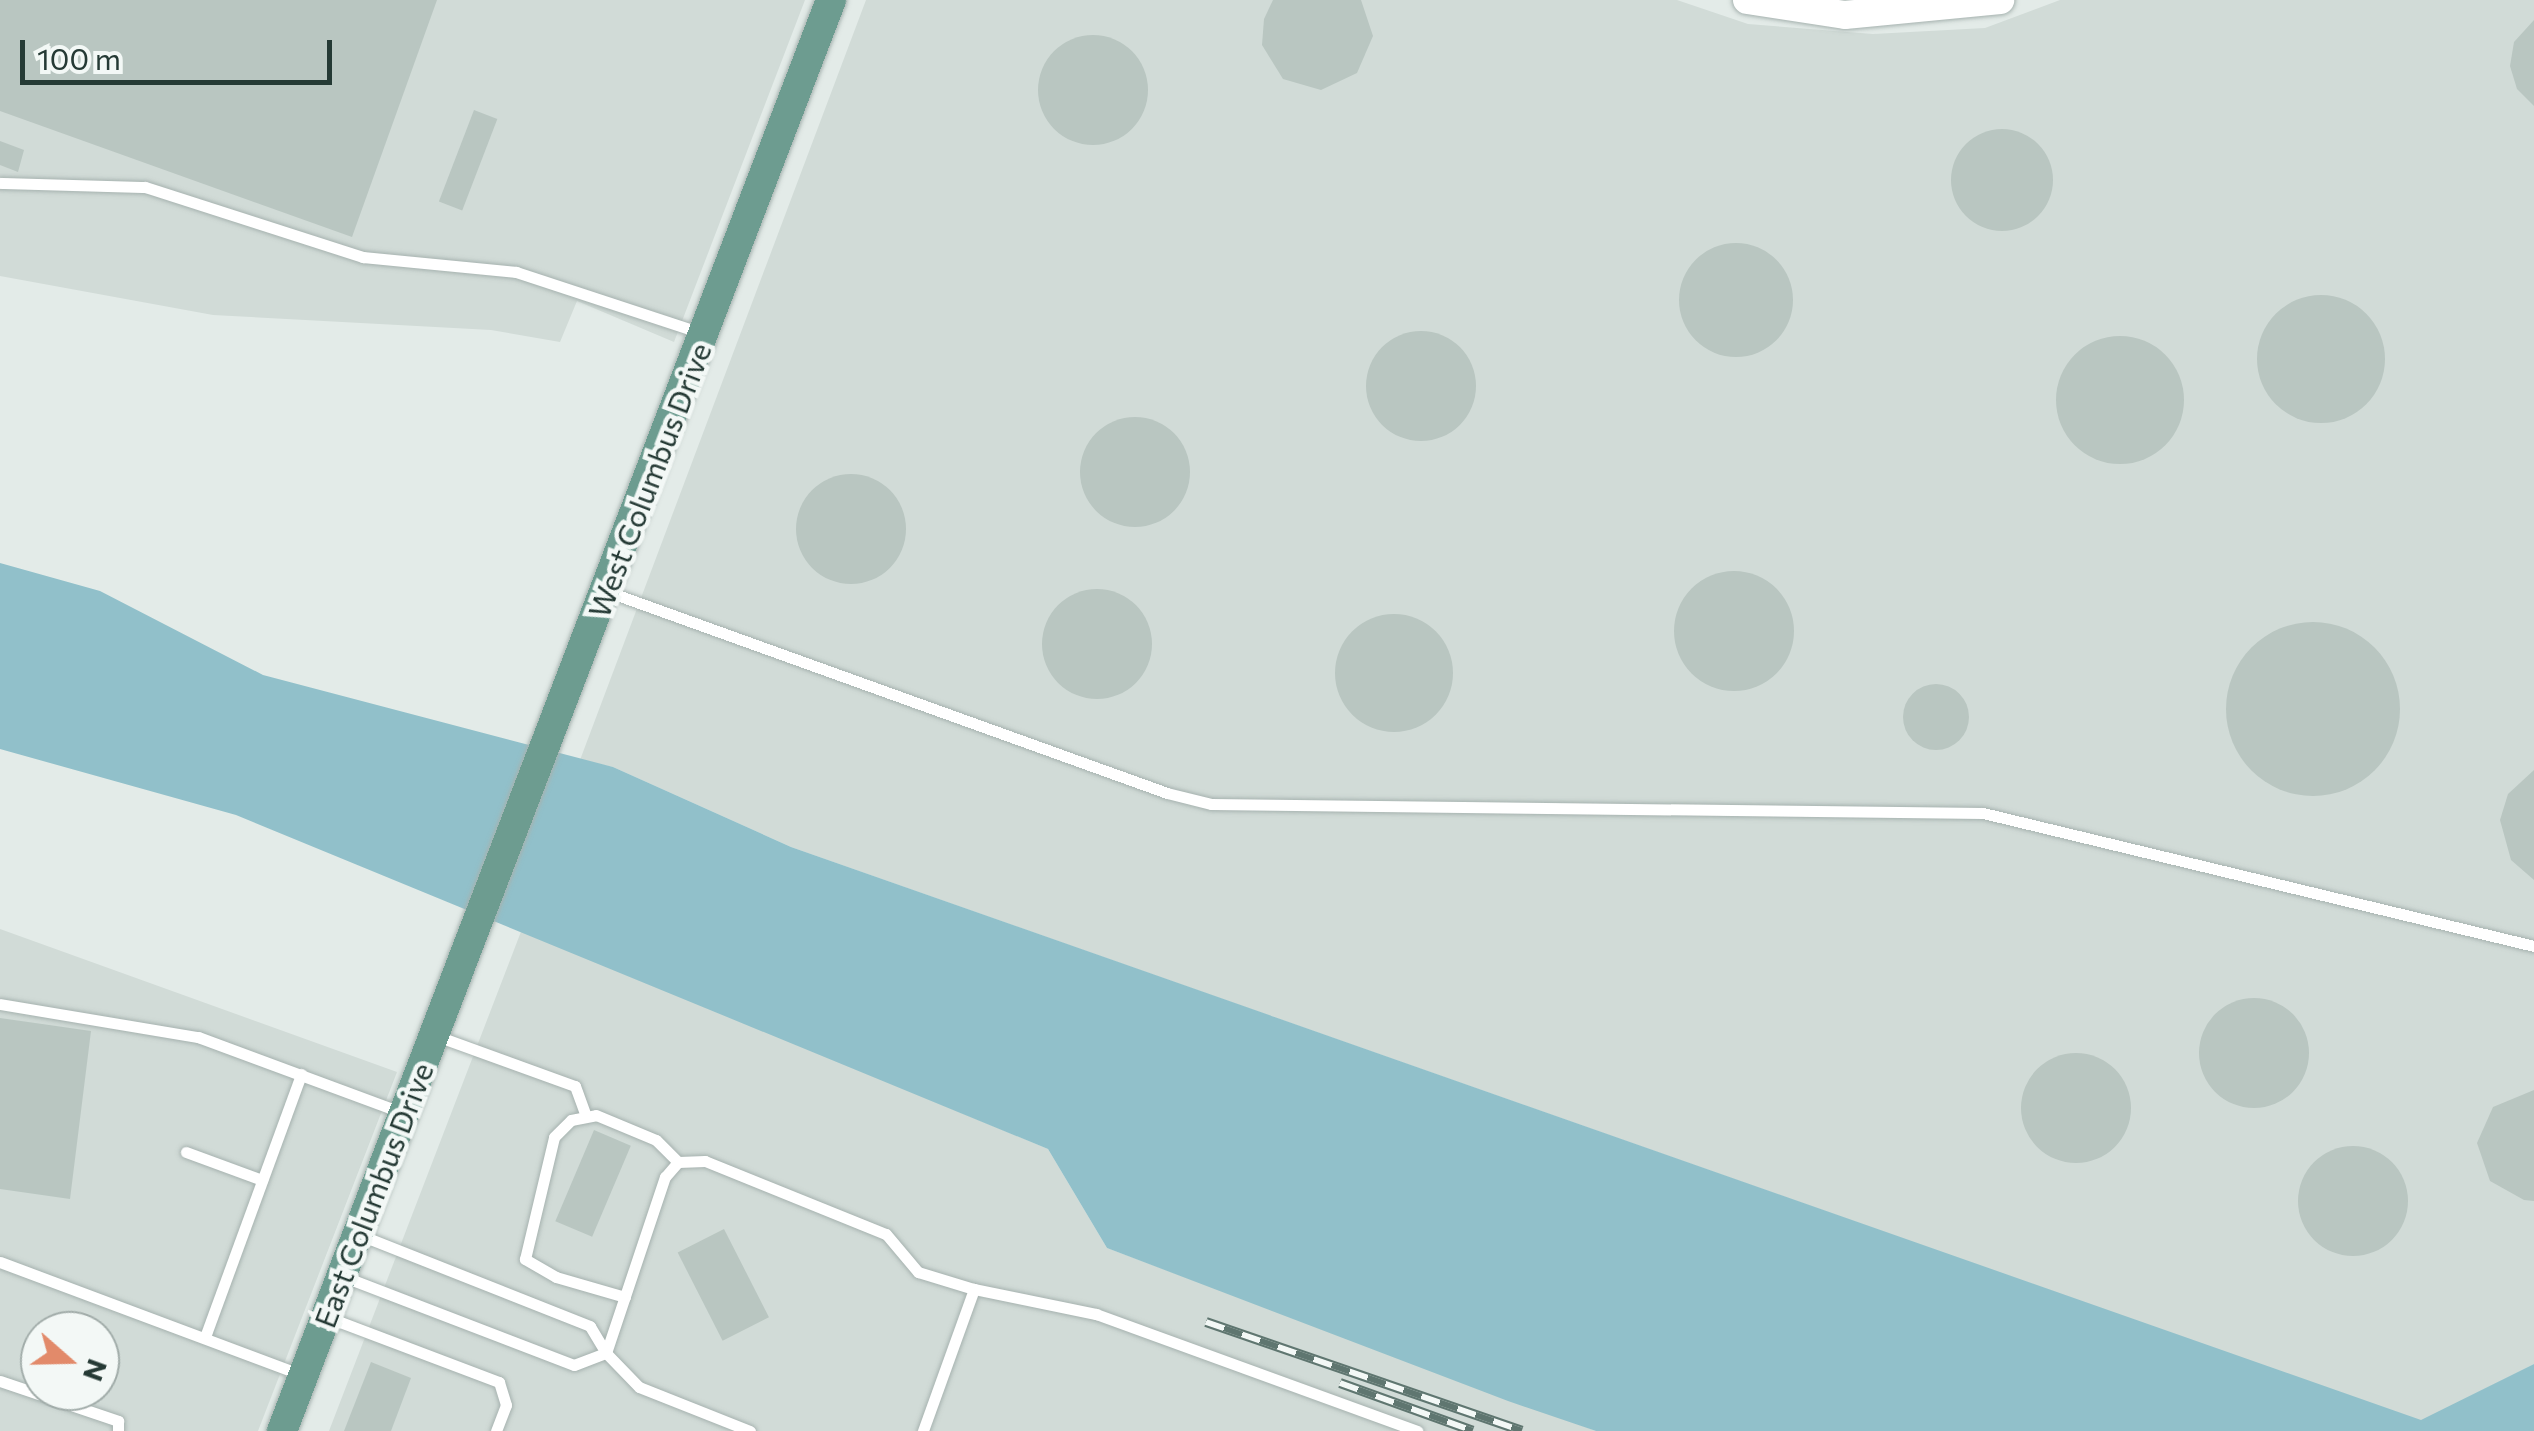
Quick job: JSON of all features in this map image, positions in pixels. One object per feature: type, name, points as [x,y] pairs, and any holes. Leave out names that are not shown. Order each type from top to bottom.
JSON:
[{"type":"main road","name":"West Columbus Drive","points":[[465,959],[831,0]]},
{"type":"main road","name":"East Columbus Drive","points":[[282,1431],[465,959]]},
{"type":"street","points":[[1747,0],[1845,15],[2000,0]]},
{"type":"lane","points":[[0,183],[146,188],[363,257],[516,272],[704,334]]},
{"type":"lane","points":[[606,591],[1166,794],[1211,804],[1982,813],[2534,946]]},
{"type":"lane","points":[[0,1004],[198,1036],[404,1113]]},
{"type":"lane","points":[[434,1035],[576,1086],[585,1114]]},
{"type":"lane","points":[[205,1337],[300,1074]]},
{"type":"lane","points":[[585,1114],[656,1140],[678,1162],[705,1162],[886,1234],[918,1272],[974,1289],[1096,1314],[1417,1431]]},
{"type":"lane","points":[[585,1114],[554,1138],[522,1249],[524,1259],[556,1278],[624,1297]]},
{"type":"lane","points":[[186,1152],[262,1180]]},
{"type":"lane","points":[[606,1353],[665,1177],[678,1162]]},
{"type":"lane","points":[[358,1235],[590,1326],[606,1353],[639,1387],[750,1431]]},
{"type":"lane","points":[[0,1262],[305,1376]]},
{"type":"lane","points":[[342,1276],[574,1365],[606,1353]]},
{"type":"lane","points":[[923,1431],[974,1289]]},
{"type":"lane","points":[[327,1316],[499,1382],[506,1405],[496,1431]]},
{"type":"lane","points":[[0,1381],[118,1421],[118,1431]]},
{"type":"shaded area","points":[[0,0],[805,0],[674,342],[577,301],[560,342],[491,330],[213,315],[0,276]]},
{"type":"shaded area","points":[[866,0],[1677,0],[1748,24],[1873,34],[1985,28],[2060,0],[2534,0],[2534,1364],[2421,1421],[791,847],[613,767],[580,760]]},
{"type":"shaded area","points":[[0,929],[397,1072],[258,1431],[0,1431]]},
{"type":"shaded area","points":[[522,929],[1048,1149],[1107,1248],[1596,1431],[329,1431]]},
{"type":"water","points":[[0,563],[100,591],[263,675],[613,767],[791,847],[2421,1420],[2534,1364],[2534,1431],[1596,1431],[1508,1401],[1107,1248],[1048,1149],[236,815],[0,749]]},
{"type":"building","points":[[0,0],[437,0],[352,237],[0,111]]},
{"type":"building","points":[[1273,0],[1361,0],[1373,36],[1357,73],[1321,90],[1283,79],[1262,45],[1264,19]]},
{"type":"building","points":[[2534,20],[2534,106],[2517,89],[2510,66],[2514,42]]},
{"type":"building","points":[[1093,35],[1114,39],[1132,51],[1144,69],[1148,90],[1144,111],[1132,129],[1114,141],[1093,145],[1072,141],[1054,129],[1042,111],[1038,90],[1042,69],[1054,51],[1072,39]]},
{"type":"building","points":[[474,110],[497,119],[462,210],[439,201]]},
{"type":"building","points":[[2002,129],[2021,133],[2038,144],[2049,161],[2053,180],[2049,199],[2038,216],[2021,227],[2002,231],[1983,227],[1966,216],[1955,199],[1951,180],[1955,161],[1966,144],[1983,133]]},
{"type":"building","points":[[0,141],[24,150],[18,172],[0,165]]},
{"type":"building","points":[[1736,243],[1758,248],[1776,260],[1788,278],[1793,300],[1788,322],[1776,340],[1758,352],[1736,357],[1714,352],[1696,340],[1684,322],[1679,300],[1684,278],[1696,260],[1714,248]]},
{"type":"building","points":[[2321,295],[2346,300],[2366,314],[2380,334],[2385,359],[2380,384],[2366,404],[2346,418],[2321,423],[2296,418],[2276,404],[2262,384],[2257,359],[2262,334],[2276,314],[2296,300]]},
{"type":"building","points":[[1421,331],[1442,335],[1460,347],[1472,365],[1476,386],[1472,407],[1460,425],[1442,437],[1421,441],[1400,437],[1382,425],[1370,407],[1366,386],[1370,365],[1382,347],[1400,335]]},
{"type":"building","points":[[2120,336],[2144,341],[2165,355],[2179,376],[2184,400],[2179,424],[2165,445],[2144,459],[2120,464],[2096,459],[2075,445],[2061,424],[2056,400],[2061,376],[2075,355],[2096,341]]},
{"type":"building","points":[[1135,417],[1156,421],[1174,433],[1186,451],[1190,472],[1186,493],[1174,511],[1156,523],[1135,527],[1114,523],[1096,511],[1084,493],[1080,472],[1084,451],[1096,433],[1114,421]]},
{"type":"building","points":[[851,474],[872,478],[890,490],[902,508],[906,529],[902,550],[890,568],[872,580],[851,584],[830,580],[812,568],[800,550],[796,529],[800,508],[812,490],[830,478]]},
{"type":"building","points":[[1734,571],[1757,575],[1777,588],[1790,608],[1794,631],[1790,654],[1777,674],[1757,687],[1734,691],[1711,687],[1691,674],[1678,654],[1674,631],[1678,608],[1691,588],[1711,575]]},
{"type":"building","points":[[1097,589],[1118,593],[1136,605],[1148,623],[1152,644],[1148,665],[1136,683],[1118,695],[1097,699],[1076,695],[1058,683],[1046,665],[1042,644],[1046,623],[1058,605],[1076,593]]},
{"type":"building","points":[[1394,614],[1416,619],[1436,631],[1448,651],[1453,673],[1448,695],[1436,715],[1416,727],[1394,732],[1372,727],[1352,715],[1340,695],[1335,673],[1340,651],[1352,631],[1372,619]]},
{"type":"building","points":[[2313,622],[2346,628],[2375,647],[2394,676],[2400,709],[2394,742],[2375,771],[2346,790],[2313,796],[2280,790],[2251,771],[2232,742],[2226,709],[2232,676],[2251,647],[2280,628]]},
{"type":"building","points":[[1936,684],[1959,694],[1969,717],[1959,740],[1936,750],[1913,740],[1903,717],[1913,694]]},
{"type":"building","points":[[2534,770],[2534,880],[2511,860],[2500,820],[2508,794]]},
{"type":"building","points":[[2254,998],[2275,1002],[2293,1014],[2305,1032],[2309,1053],[2305,1074],[2293,1092],[2275,1104],[2254,1108],[2233,1104],[2215,1092],[2203,1074],[2199,1053],[2203,1032],[2215,1014],[2233,1002]]},
{"type":"building","points":[[0,1018],[91,1031],[70,1199],[0,1189]]},
{"type":"building","points":[[2076,1053],[2097,1057],[2115,1069],[2127,1087],[2131,1108],[2127,1129],[2115,1147],[2097,1159],[2076,1163],[2055,1159],[2037,1147],[2025,1129],[2021,1108],[2025,1087],[2037,1069],[2055,1057]]},
{"type":"building","points":[[2534,1090],[2534,1201],[2524,1200],[2490,1181],[2477,1143],[2493,1107]]},
{"type":"building","points":[[594,1130],[631,1146],[592,1237],[555,1221]]},
{"type":"building","points":[[2353,1146],[2374,1150],[2392,1162],[2404,1180],[2408,1201],[2404,1222],[2392,1240],[2374,1252],[2353,1256],[2332,1252],[2314,1240],[2302,1222],[2298,1201],[2302,1180],[2314,1162],[2332,1150]]},
{"type":"building","points":[[724,1229],[769,1317],[723,1341],[678,1253]]},
{"type":"building","points":[[371,1362],[411,1378],[391,1431],[344,1431]]},
{"type":"railway","points":[[1206,1322],[1522,1431]]},
{"type":"railway","points":[[1340,1383],[1473,1431]]}]
